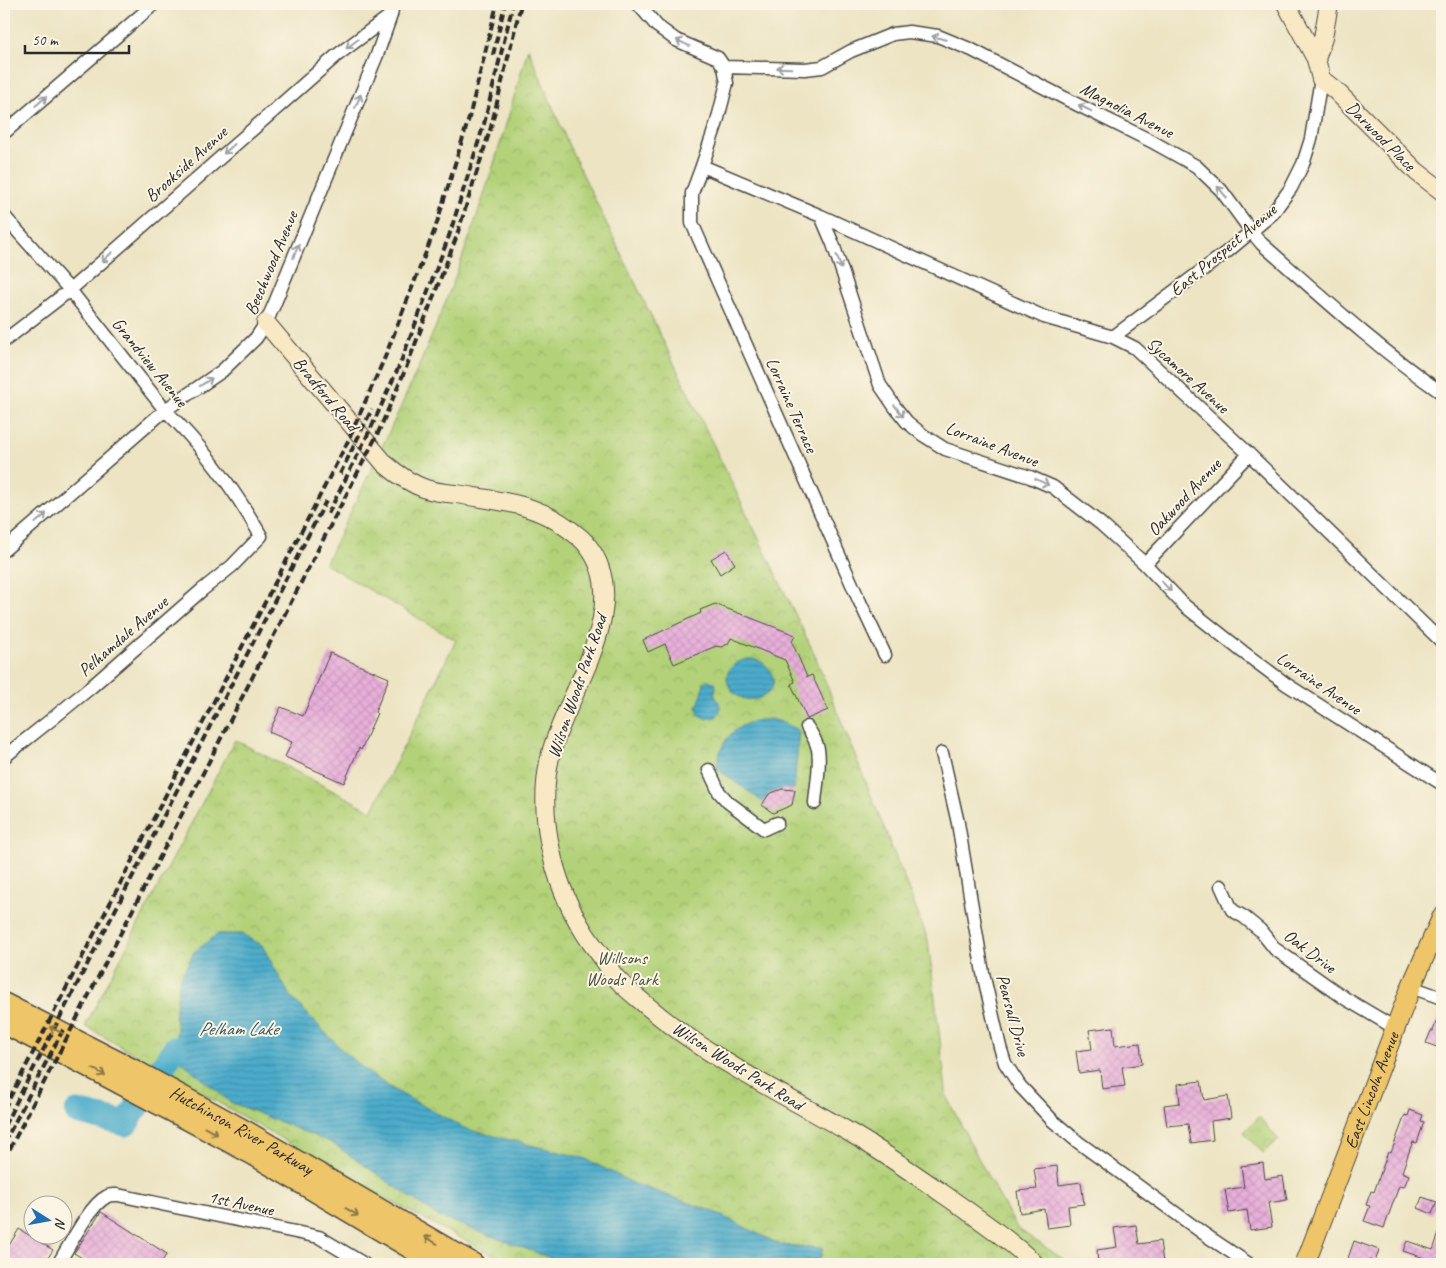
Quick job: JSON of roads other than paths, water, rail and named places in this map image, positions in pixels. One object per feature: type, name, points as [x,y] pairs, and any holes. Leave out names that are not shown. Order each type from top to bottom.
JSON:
[{"type":"highway","name":"Hutchinson River Parkway","points":[[4,1004],[174,1102],[266,1161],[438,1264]]},
{"type":"highway","name":"Hutchinson River Parkway","points":[[4,1024],[130,1078]]},
{"type":"highway","name":"Hutchinson River Parkway","points":[[174,1102],[274,1147],[473,1264]]},
{"type":"main road","name":"East Lincoln Avenue","points":[[1305,1264],[1411,987],[1442,917]]},
{"type":"street","points":[[4,133],[154,4]]},
{"type":"street","points":[[638,4],[657,26],[669,35],[676,40],[718,58],[724,66],[726,83],[717,122],[702,166],[821,216]]},
{"type":"street","name":"East Prospect Avenue","points":[[1113,337],[1228,251],[1272,214],[1291,188],[1303,164],[1312,138],[1320,79],[1316,59],[1286,4]]},
{"type":"street","points":[[1316,59],[1323,38],[1329,4]]},
{"type":"street","name":"Brookside Avenue","points":[[4,341],[70,290],[392,9]]},
{"type":"street","name":"Beechwood Avenue","points":[[4,550],[164,410],[222,371],[256,338],[266,323],[377,55],[392,9]]},
{"type":"street","name":"Magnolia Avenue","points":[[724,66],[805,69],[822,66],[851,51],[893,34],[908,32],[938,36],[972,50],[1151,141],[1196,166],[1221,190],[1262,244],[1358,330],[1442,393]]},
{"type":"street","name":"Darwood Place","points":[[1320,79],[1335,90],[1417,172],[1442,191]]},
{"type":"street","name":"Lorraine Terrace","points":[[702,166],[692,194],[692,223],[885,655]]},
{"type":"street","name":"Grandview Avenue","points":[[4,216],[70,290],[164,410],[221,474],[261,536]]},
{"type":"street","name":"Sycamore Avenue","points":[[821,216],[1044,317],[1113,337],[1134,348],[1249,454],[1442,642]]},
{"type":"street","name":"Lorraine Avenue","points":[[821,216],[833,244],[880,385],[907,422],[923,436],[945,449],[1030,477],[1053,488],[1101,524],[1145,564],[1185,606],[1250,657],[1286,684],[1442,784]]},
{"type":"street","name":"Bradford Road","points":[[266,323],[386,464]]},
{"type":"street","name":"Oakwood Avenue","points":[[1145,564],[1249,454]]},
{"type":"street","name":"Wilson Woods Park Road","points":[[386,464],[401,478],[427,490],[521,505],[541,512],[560,522],[579,537],[587,545],[599,566],[605,589],[603,620],[552,751],[546,796],[549,842],[561,886],[570,907],[584,931],[618,981],[664,1020],[699,1045],[723,1061],[851,1134],[908,1170],[968,1211],[1035,1264]]},
{"type":"street","name":"Pelhamdale Avenue","points":[[4,756],[90,688],[232,566],[261,536]]},
{"type":"street","points":[[807,727],[818,749],[819,759],[814,803]]},
{"type":"street","name":"Pearsall Drive","points":[[942,753],[958,823],[984,972],[1005,1063],[1020,1086],[1037,1105],[1067,1132],[1207,1236],[1249,1264]]},
{"type":"street","points":[[709,770],[719,792],[728,802],[764,829],[777,823]]},
{"type":"street","name":"Oak Drive","points":[[1221,886],[1232,910],[1260,930],[1274,949],[1346,999],[1395,1028]]},
{"type":"street","points":[[1411,987],[1442,998]]},
{"type":"street","name":"1st Avenue","points":[[59,1264],[93,1207],[109,1195],[125,1196],[320,1237],[364,1264]]},
{"type":"water","points":[[748,659],[762,662],[773,677],[773,686],[769,693],[762,697],[744,699],[736,694],[727,681],[729,671],[734,664]]},
{"type":"water","points":[[709,680],[715,683],[714,694],[719,703],[720,711],[716,717],[707,719],[699,715],[697,707],[704,682]]},
{"type":"water","points":[[771,719],[785,723],[799,731],[794,789],[776,791],[763,802],[717,769],[722,748],[733,732],[749,723]]},
{"type":"water","name":"Pelham Lake","points":[[218,934],[242,934],[262,945],[290,996],[344,1052],[370,1074],[396,1091],[466,1129],[584,1158],[635,1184],[712,1211],[781,1245],[823,1248],[818,1264],[567,1264],[439,1217],[332,1143],[230,1102],[180,1060],[174,1049],[177,1029],[175,1019],[179,981],[194,952]]},
{"type":"waterway","points":[[77,1112],[126,1124],[174,1049]]},
{"type":"railway","points":[[4,1109],[347,443],[385,357],[435,229],[469,118],[497,4]]},
{"type":"railway","points":[[493,55],[505,4]]},
{"type":"railway","points":[[328,514],[372,426],[400,364],[449,236],[484,124],[513,4]]},
{"type":"railway","points":[[4,1160],[378,433],[406,368],[456,238],[491,127],[521,4]]},
{"type":"railway","points":[[340,474],[372,409]]},
{"type":"railway","points":[[4,1126],[326,501]]},
{"type":"railway","points":[[4,1143],[64,1028]]},
{"type":"park label","name":"Willsons Woods Park","points":[[622,968]]}]
